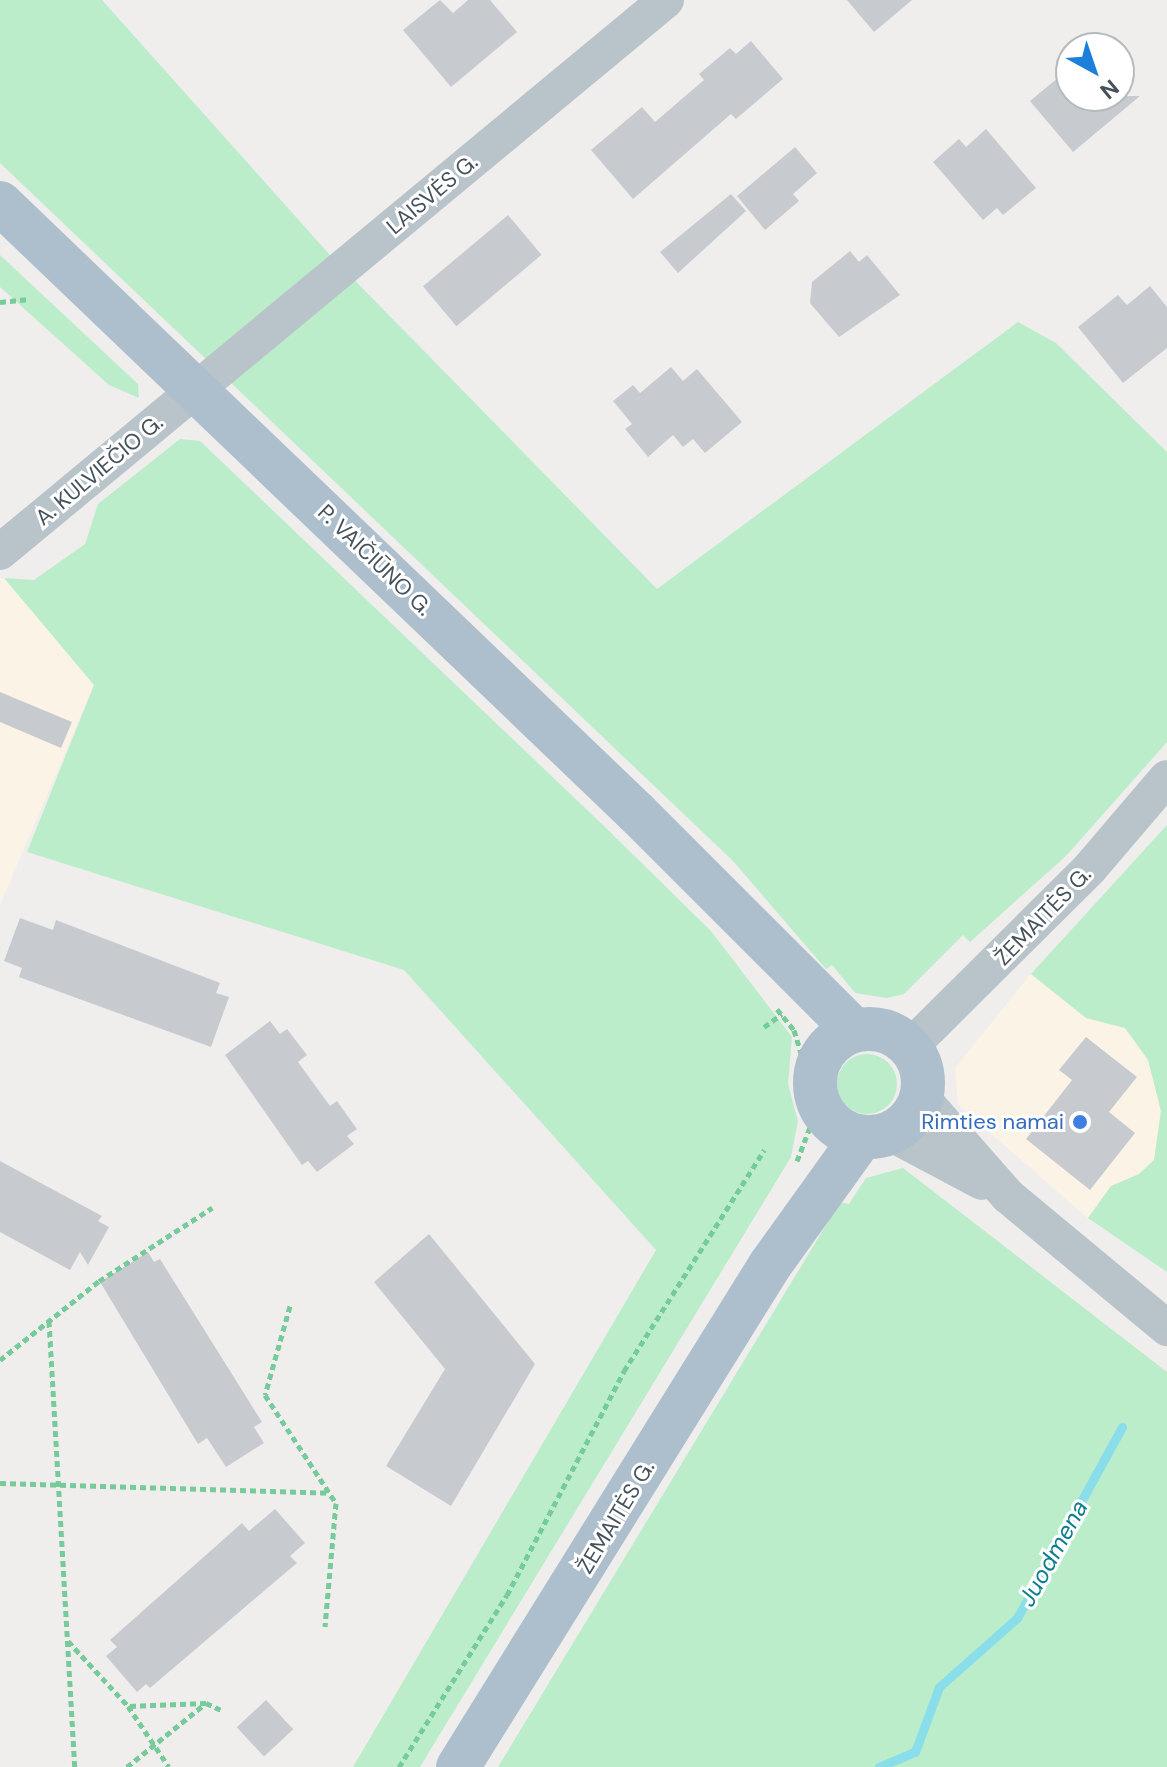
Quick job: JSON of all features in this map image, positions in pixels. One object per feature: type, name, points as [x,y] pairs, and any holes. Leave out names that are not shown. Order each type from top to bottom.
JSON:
[{"type":"main road","name":"P. VAIČIŪNO G.","points":[[0,203],[197,387],[636,812],[744,924],[831,1036]]},
{"type":"main road","points":[[875,1028],[917,1041],[927,1107],[909,1118],[860,1137],[817,1101],[814,1079],[831,1036],[875,1028]]},
{"type":"main road","name":"ŽEMAITĖS G.","points":[[458,1767],[770,1265],[860,1137]]},
{"type":"street","name":"LAISVĖS G.","points":[[197,387],[666,0]]},
{"type":"street","name":"A. KULVIEČIO G.","points":[[0,552],[197,387]]},
{"type":"street","name":"ŽEMAITĖS G.","points":[[917,1041],[1090,868],[1167,778]]},
{"type":"street","points":[[927,1107],[1008,1196],[1167,1328]]},
{"type":"street","points":[[860,1137],[1008,1196]]},
{"type":"path","points":[[0,302],[29,299]]},
{"type":"path","points":[[884,1012],[917,1041],[941,1074],[927,1107],[860,1137],[799,1101],[797,1079],[831,1036],[884,1012]]},
{"type":"path","points":[[399,1767],[507,1595],[624,1371],[764,1150]]},
{"type":"path","points":[[0,1360],[99,1281],[212,1208]]},
{"type":"path","points":[[290,1306],[265,1395],[336,1503],[325,1627]]},
{"type":"path","points":[[49,1321],[75,1767]]},
{"type":"path","points":[[0,1483],[330,1493]]},
{"type":"path","points":[[68,1640],[128,1706],[169,1767]]},
{"type":"path","points":[[128,1706],[206,1703],[223,1711]]},
{"type":"path","points":[[127,1767],[206,1703]]},
{"type":"shaded area","points":[[4,578],[94,685],[0,905],[0,579]]},
{"type":"shaded area","points":[[1031,974],[1086,1018],[1125,1028],[1148,1060],[1161,1111],[1154,1160],[1139,1174],[1111,1186],[1088,1218],[958,1105],[955,1068]]},
{"type":"green space","points":[[0,0],[102,0],[329,254],[657,589],[1018,322],[1056,343],[1167,452],[1167,742],[1066,856],[970,942],[963,935],[904,994],[887,998],[855,993],[832,965],[826,969],[733,861],[0,163]]},
{"type":"green space","points":[[0,255],[138,384],[139,398],[109,385],[0,287]]},
{"type":"green space","points":[[180,439],[200,441],[605,827],[711,931],[792,1037],[788,1084],[798,1121],[791,1157],[420,1767],[353,1767],[656,1250],[404,970],[27,852],[94,685],[4,578],[34,580],[85,544],[98,504]]},
{"type":"green space","points":[[1167,825],[1167,1272],[1088,1218],[1111,1186],[1139,1174],[1154,1160],[1161,1111],[1148,1060],[1125,1028],[1086,1018],[1031,974]]},
{"type":"green space","points":[[867,1054],[878,1056],[888,1063],[895,1073],[895,1095],[888,1105],[878,1112],[867,1114],[856,1112],[846,1105],[839,1095],[837,1084],[839,1073],[846,1063],[856,1056]]},
{"type":"green space","points":[[903,1168],[1167,1372],[1167,1767],[498,1767],[840,1202],[849,1204],[866,1178]]},
{"type":"building","points":[[440,0],[453,13],[468,0],[490,0],[517,32],[451,87],[403,30]]},
{"type":"building","points":[[847,0],[912,0],[874,32]]},
{"type":"building","points":[[751,41],[783,79],[736,119],[731,114],[633,199],[591,150],[642,107],[655,122],[704,80],[699,74],[730,48],[736,54]]},
{"type":"building","points":[[1055,80],[1055,112],[1121,112],[1073,152],[1030,101]]},
{"type":"building","points":[[986,129],[1036,188],[1003,215],[997,208],[983,220],[933,162],[959,139],[966,147]]},
{"type":"building","points":[[795,147],[817,173],[793,194],[799,201],[765,230],[737,196]]},
{"type":"building","points":[[731,194],[746,211],[678,273],[660,252]]},
{"type":"building","points":[[508,215],[541,255],[456,326],[423,286]]},
{"type":"building","points":[[850,251],[859,262],[867,255],[900,295],[839,337],[810,303],[812,282]]},
{"type":"building","points":[[1150,286],[1167,307],[1167,348],[1123,383],[1078,327],[1118,295],[1127,305]]},
{"type":"building","points":[[671,367],[683,381],[697,369],[742,422],[705,453],[693,439],[683,447],[673,435],[648,457],[625,429],[632,424],[613,401],[633,385],[640,393]]},
{"type":"building","points":[[0,692],[72,722],[61,748],[0,722]]},
{"type":"building","points":[[20,918],[53,930],[56,920],[220,983],[216,993],[229,997],[211,1047],[19,977],[22,968],[4,961]]},
{"type":"building","points":[[270,1021],[280,1034],[287,1029],[307,1055],[298,1062],[330,1106],[337,1101],[357,1129],[347,1136],[354,1144],[317,1172],[308,1161],[302,1165],[225,1055]]},
{"type":"building","name":"Rimties namai","points":[[1086,1037],[1137,1077],[1109,1112],[1135,1133],[1090,1190],[1026,1139],[1072,1080],[1059,1070]]},
{"type":"building","points":[[0,1161],[102,1216],[98,1221],[109,1227],[88,1265],[80,1252],[70,1270],[0,1232]]},
{"type":"building","points":[[429,1234],[535,1364],[451,1506],[386,1466],[445,1369],[374,1282]]},
{"type":"building","points":[[148,1252],[154,1262],[160,1259],[262,1422],[254,1427],[264,1443],[226,1467],[207,1438],[198,1444],[100,1282]]},
{"type":"building","points":[[275,1509],[305,1543],[290,1556],[297,1563],[150,1688],[146,1684],[137,1692],[106,1656],[117,1647],[110,1640],[242,1523],[249,1531]]},
{"type":"building","points":[[266,1700],[293,1729],[264,1757],[237,1727]]},
{"type":"waterway","name":"Juodmena","points":[[879,1767],[915,1752],[939,1687],[1017,1618],[1122,1427]]},
{"type":"place","name":"Rimties namai","points":[[1080,1122]]}]
